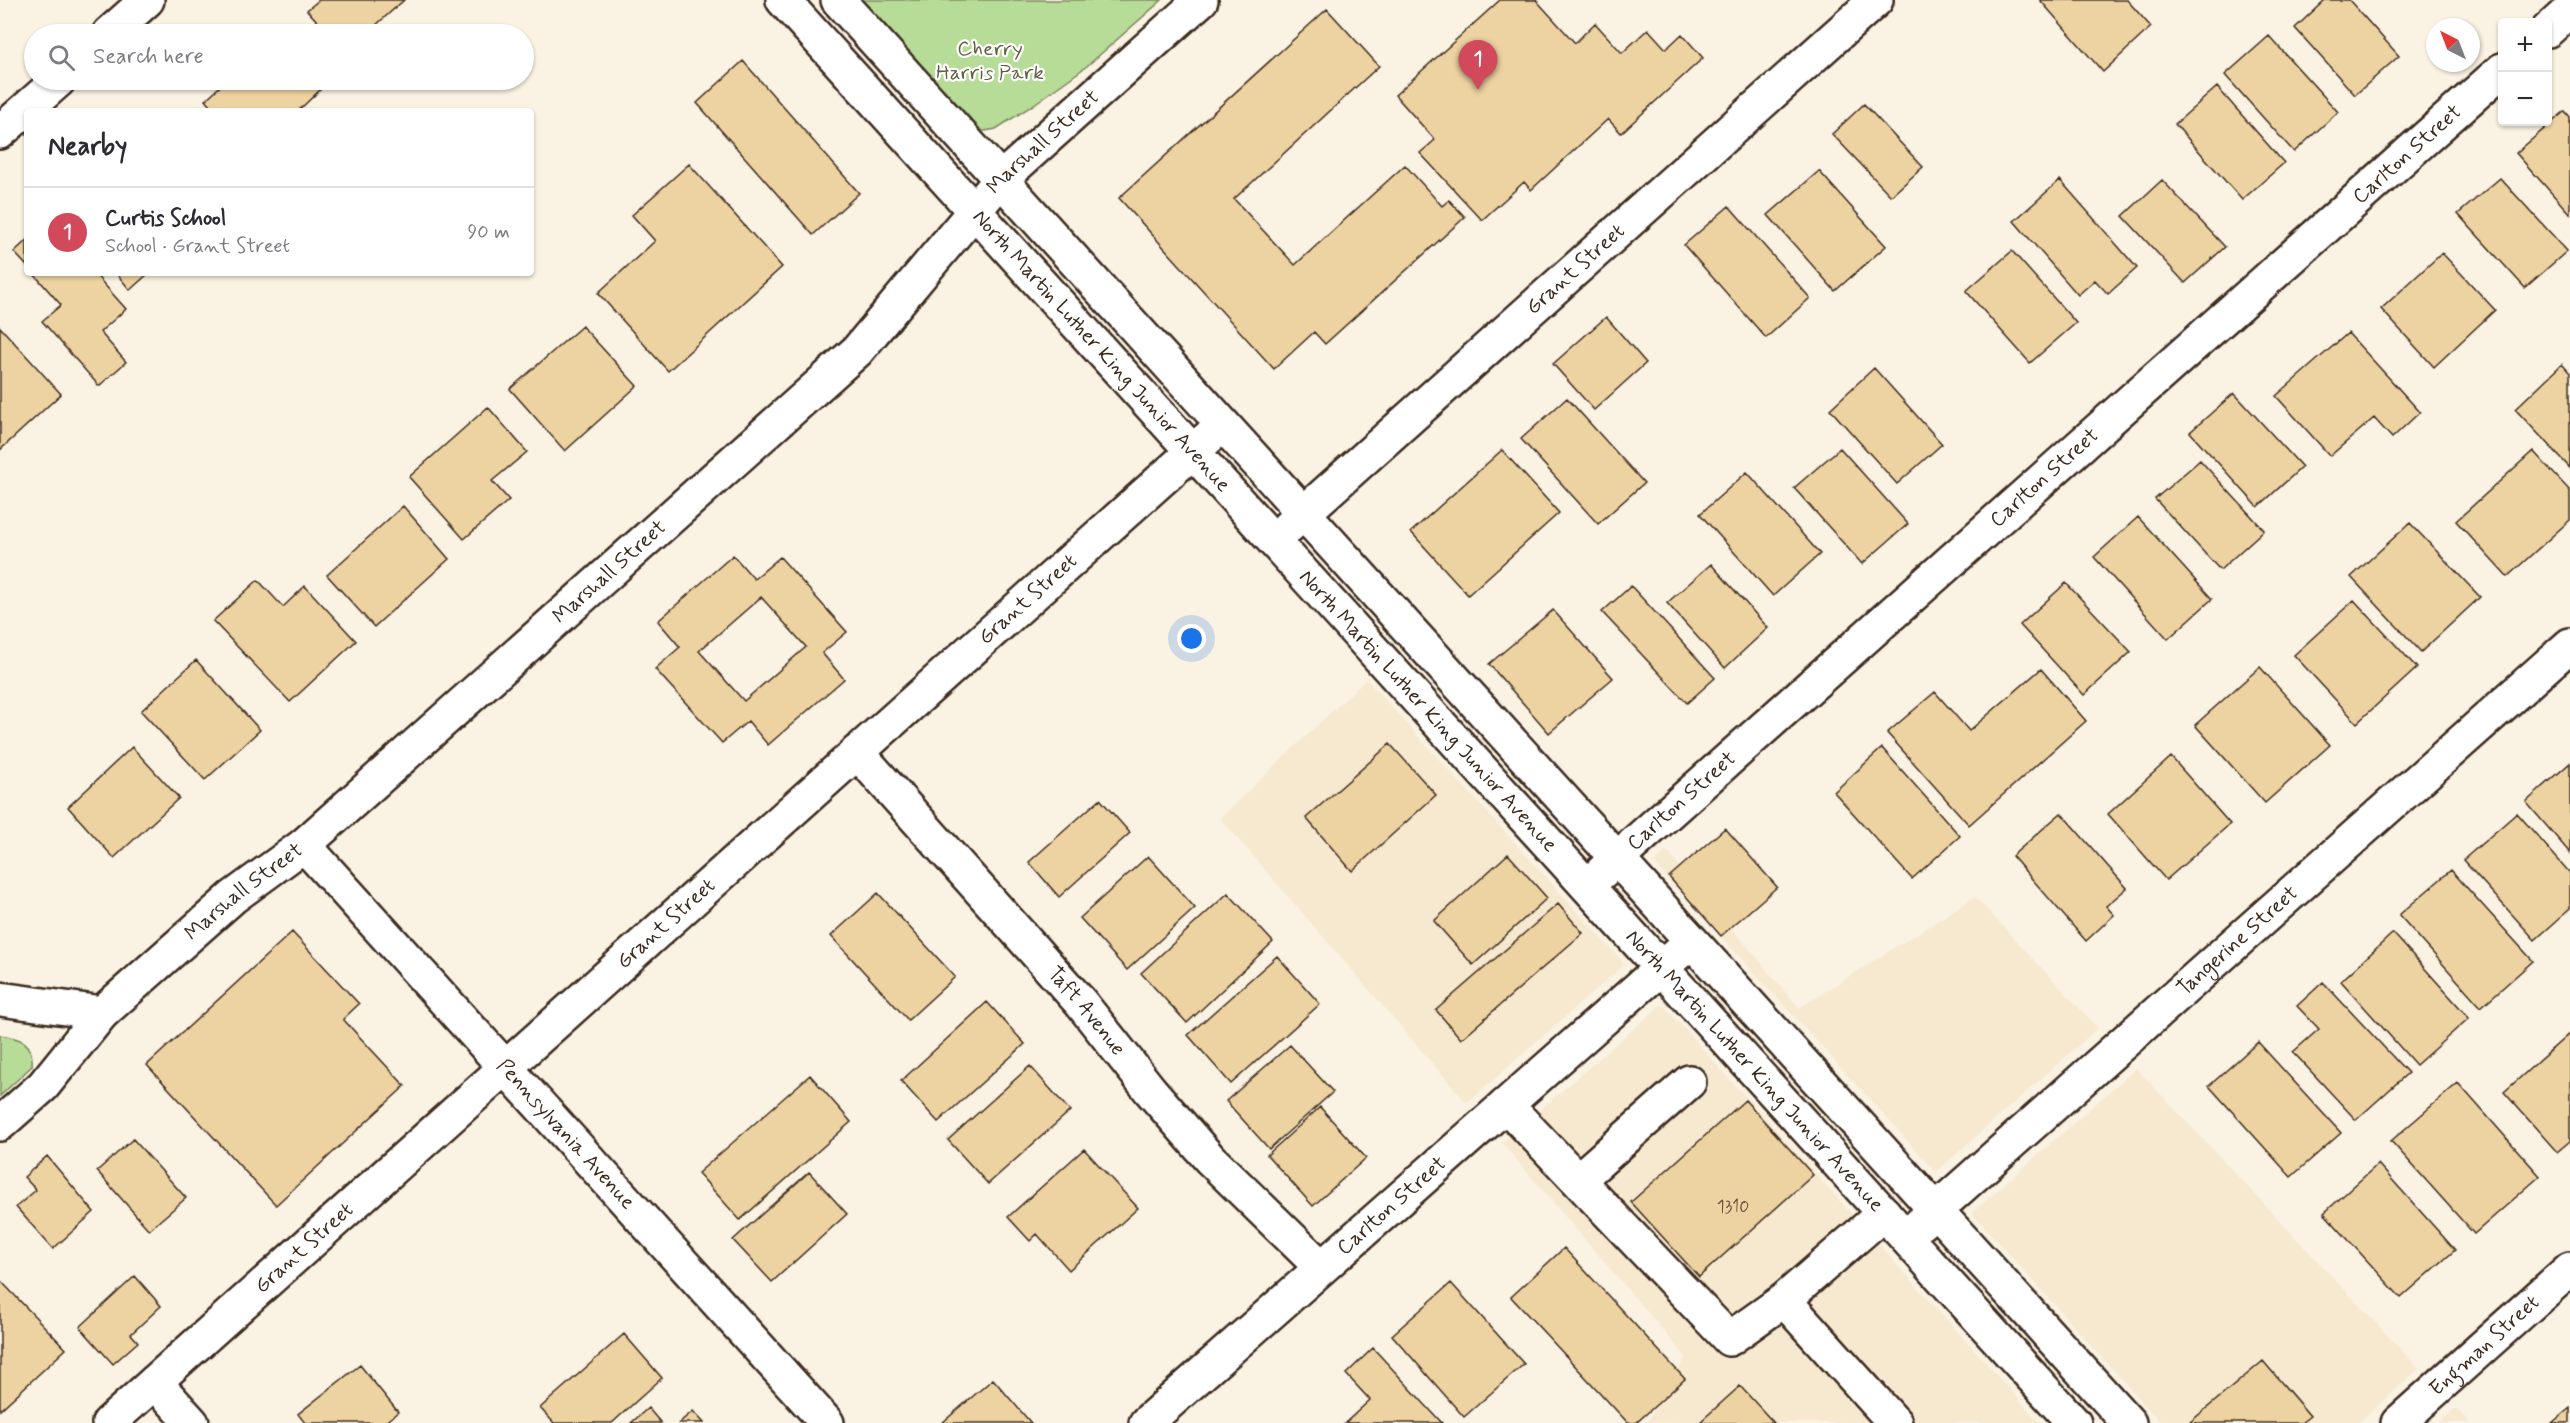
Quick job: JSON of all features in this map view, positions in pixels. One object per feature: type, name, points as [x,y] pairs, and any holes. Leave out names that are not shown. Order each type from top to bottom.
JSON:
[{"type":"street","points":[[120,24],[147,0]]},
{"type":"street","name":"North Martin Luther King Junior Avenue","points":[[783,0],[2073,1423]]},
{"type":"street","name":"North Martin Luther King Junior Avenue","points":[[838,0],[1224,423],[2128,1423]]},
{"type":"street","name":"Marshall Street","points":[[0,1124],[43,1086],[102,1013],[233,897],[304,845],[856,351],[1001,179],[1201,0]]},
{"type":"street","name":"Grant Street","points":[[1273,540],[1876,0]]},
{"type":"street","points":[[2552,26],[2570,10]]},
{"type":"street","name":"Carlton Street","points":[[1586,887],[2500,72]]},
{"type":"street","points":[[27,108],[48,90]]},
{"type":"street","points":[[0,132],[24,111]]},
{"type":"street","name":"Grant Street","points":[[109,1423],[1224,423]]},
{"type":"street","name":"Tangerine Street","points":[[1578,1180],[1729,1339],[1895,1224],[1936,1209],[2570,645]]},
{"type":"street","name":"Taft Avenue","points":[[857,752],[1081,1003],[1150,1090],[1210,1159],[1321,1267]]},
{"type":"street","name":"Pennsylvania Avenue","points":[[304,845],[827,1423]]},
{"type":"street","name":"Carlton Street","points":[[1146,1423],[1692,940]]},
{"type":"street","points":[[0,999],[102,1013]]},
{"type":"street","points":[[1506,1105],[1578,1180],[1689,1082]]},
{"type":"street","name":"Engman Street","points":[[2398,1423],[2570,1269]]},
{"type":"street","points":[[1784,1300],[1895,1423]]},
{"type":"street","points":[[155,1382],[192,1423]]},
{"type":"shaded area","points":[[1366,679],[1625,964],[1467,1103],[1220,818]]},
{"type":"shaded area","points":[[1667,851],[1799,1008],[1975,897],[2098,1028],[1936,1172],[1654,863]]},
{"type":"shaded area","points":[[1662,1004],[2040,1423],[1647,1423],[1686,1357],[1502,1143]]},
{"type":"shaded area","points":[[2136,1068],[2419,1369],[2358,1423],[2161,1423],[1972,1213]]},
{"type":"shaded area","points":[[2456,1408],[2470,1423],[2439,1423]]},
{"type":"green space","name":"Cherry Harris Park","points":[[848,0],[1162,0],[1087,66],[996,129],[985,131],[971,128]]},
{"type":"green space","points":[[0,1035],[25,1043],[31,1051],[32,1066],[0,1096]]},
{"type":"building","points":[[319,0],[404,0],[377,24],[320,24],[307,10]]},
{"type":"building","points":[[1500,0],[1536,0],[1575,43],[1595,23],[1622,53],[1648,29],[1666,49],[1682,34],[1703,58],[1621,133],[1608,119],[1531,190],[1524,182],[1482,220],[1420,153],[1435,140],[1395,95]]},
{"type":"building","points":[[2040,0],[2127,0],[2151,27],[2103,72]]},
{"type":"building","points":[[2325,0],[2349,0],[2399,56],[2355,95],[2295,28]]},
{"type":"building","points":[[1327,9],[1379,66],[1234,199],[1295,265],[1405,165],[1442,206],[1449,200],[1465,217],[1325,344],[1314,332],[1274,369],[1119,198]]},
{"type":"building","points":[[2269,36],[2338,112],[2294,152],[2225,75]]},
{"type":"building","points":[[743,61],[859,193],[813,235],[697,103]]},
{"type":"building","points":[[2217,87],[2284,163],[2242,200],[2175,124]]},
{"type":"building","points":[[216,90],[320,90],[301,108],[212,108],[205,100]]},
{"type":"building","points":[[1864,104],[1923,167],[1891,196],[1832,134]]},
{"type":"building","points":[[2565,111],[2570,117],[2570,214],[2516,153],[2548,126],[2552,126],[2552,122]]},
{"type":"building","points":[[689,164],[782,267],[668,371],[598,293],[655,241],[632,215]]},
{"type":"building","points":[[1819,171],[1886,246],[1835,291],[1768,215]]},
{"type":"building","points":[[2500,178],[2567,251],[2525,288],[2458,214]]},
{"type":"building","points":[[2060,180],[2137,268],[2108,294],[2095,280],[2078,295],[2014,221]]},
{"type":"building","points":[[2162,180],[2225,247],[2185,283],[2123,216]]},
{"type":"building","points":[[1729,206],[1810,298],[1766,338],[1684,245]]},
{"type":"building","points":[[24,243],[24,263],[14,252]]},
{"type":"building","points":[[2012,251],[2076,323],[2030,363],[1966,291]]},
{"type":"building","points":[[2442,253],[2495,310],[2434,367],[2381,309]]},
{"type":"building","points":[[36,276],[97,276],[126,309],[100,332],[126,362],[99,386],[42,321],[61,305]]},
{"type":"building","points":[[118,276],[146,276],[130,290]]},
{"type":"building","points":[[1606,317],[1646,363],[1594,410],[1553,364]]},
{"type":"building","points":[[582,326],[637,386],[565,451],[510,389]]},
{"type":"building","points":[[0,327],[61,394],[0,450]]},
{"type":"building","points":[[2348,333],[2420,412],[2392,438],[2374,418],[2330,456],[2276,396]]},
{"type":"building","points":[[2562,364],[2570,373],[2570,468],[2515,409]]},
{"type":"building","points":[[1874,368],[1942,444],[1897,484],[1830,409]]},
{"type":"building","points":[[2234,393],[2302,467],[2258,507],[2190,432]]},
{"type":"building","points":[[1567,398],[1644,483],[1598,524],[1521,439]]},
{"type":"building","points":[[488,407],[527,452],[492,481],[509,500],[464,539],[409,477]]},
{"type":"building","points":[[1840,448],[1908,524],[1862,564],[1794,488]]},
{"type":"building","points":[[1502,450],[1559,513],[1468,595],[1411,532]]},
{"type":"building","points":[[2533,451],[2570,491],[2570,520],[2507,577],[2456,521]]},
{"type":"building","points":[[2200,460],[2264,530],[2220,570],[2155,499]]},
{"type":"building","points":[[1747,472],[1820,554],[1773,596],[1700,514]]},
{"type":"building","points":[[403,506],[449,559],[374,627],[327,575]]},
{"type":"building","points":[[2138,517],[2212,599],[2168,639],[2094,557]]},
{"type":"building","points":[[2410,523],[2480,597],[2421,652],[2351,577]]},
{"type":"building","points":[[733,555],[754,579],[780,557],[847,632],[822,653],[844,679],[768,745],[748,721],[722,743],[655,669],[680,647],[658,621]],"holes":[[[761,597],[806,647],[744,701],[699,651]]]},
{"type":"building","points":[[1711,564],[1768,628],[1725,668],[1667,603]]},
{"type":"building","points":[[258,580],[283,607],[305,586],[356,641],[290,702],[213,621]]},
{"type":"building","points":[[2066,583],[2131,652],[2084,695],[2020,625]]},
{"type":"building","points":[[1631,586],[1715,678],[1687,703],[1602,612]]},
{"type":"building","points":[[2354,600],[2417,668],[2357,723],[2294,655]]},
{"type":"building","points":[[1553,610],[1613,678],[1549,733],[1489,664]]},
{"type":"building","points":[[196,660],[260,730],[205,780],[141,711]]},
{"type":"building","points":[[2260,667],[2330,745],[2265,803],[2195,725]]},
{"type":"building","points":[[2041,669],[2086,721],[1969,825],[1887,733],[1935,692],[1969,731]]},
{"type":"building","points":[[1390,744],[1436,795],[1352,871],[1306,818]]},
{"type":"building","points":[[132,747],[179,798],[114,858],[68,807]]},
{"type":"building","points":[[1882,748],[1960,836],[1912,879],[1834,792]]},
{"type":"building","points":[[2171,757],[2230,824],[2166,880],[2108,814]]},
{"type":"building","points":[[2570,763],[2570,853],[2526,802]]},
{"type":"building","points":[[1100,799],[1130,833],[1059,897],[1029,862]]},
{"type":"building","points":[[2061,813],[2127,888],[2106,906],[2114,915],[2086,941],[2012,856]]},
{"type":"building","points":[[2517,813],[2570,873],[2570,909],[2535,940],[2463,860]]},
{"type":"building","points":[[1725,828],[1777,887],[1721,936],[1669,877]]},
{"type":"building","points":[[1508,854],[1547,898],[1473,965],[1434,921]]},
{"type":"building","points":[[1148,856],[1195,908],[1127,970],[1080,918]]},
{"type":"building","points":[[2451,870],[2533,961],[2481,1007],[2399,915]]},
{"type":"building","points":[[878,893],[955,977],[908,1020],[831,936]]},
{"type":"building","points":[[1228,893],[1273,942],[1187,1023],[1141,973]]},
{"type":"building","points":[[1558,904],[1583,933],[1461,1039],[1436,1010]]},
{"type":"building","points":[[292,932],[359,1004],[343,1019],[405,1086],[276,1205],[147,1065]]},
{"type":"building","points":[[2393,933],[2469,1018],[2416,1065],[2341,981]]},
{"type":"building","points":[[1277,956],[1320,1004],[1231,1084],[1188,1035]]},
{"type":"building","points":[[2323,982],[2408,1073],[2356,1120],[2293,1052],[2319,1029],[2297,1006]]},
{"type":"building","points":[[987,1002],[1025,1044],[938,1122],[901,1081]]},
{"type":"building","points":[[2570,1033],[2570,1141],[2557,1152],[2504,1092]]},
{"type":"building","points":[[2258,1042],[2341,1133],[2291,1177],[2209,1086]]},
{"type":"building","points":[[1290,1045],[1333,1092],[1269,1149],[1226,1101]]},
{"type":"building","points":[[1030,1066],[1070,1111],[988,1184],[948,1140]]},
{"type":"building","points":[[810,1075],[851,1122],[740,1220],[698,1173]]},
{"type":"building","points":[[2458,1083],[2540,1176],[2474,1234],[2391,1141]]},
{"type":"building","points":[[1745,1100],[1813,1175],[1699,1277],[1631,1202]]},
{"type":"building","points":[[1320,1107],[1366,1158],[1313,1206],[1267,1155]]},
{"type":"building","points":[[133,1139],[186,1198],[149,1230],[97,1171]]},
{"type":"building","points":[[1084,1149],[1138,1208],[1069,1270],[1037,1234],[1030,1241],[1008,1217]]},
{"type":"building","points":[[47,1156],[94,1212],[53,1249],[16,1207],[36,1190],[24,1177]]},
{"type":"building","points":[[2378,1164],[2455,1250],[2401,1298],[2324,1213]]},
{"type":"building","points":[[809,1172],[847,1214],[772,1282],[733,1240]]},
{"type":"building","points":[[1564,1248],[1685,1379],[1636,1423],[1628,1423],[1511,1297]]},
{"type":"building","points":[[135,1276],[161,1306],[131,1334],[138,1342],[113,1364],[80,1327]]},
{"type":"building","points":[[0,1280],[66,1349],[0,1410]]},
{"type":"building","points":[[1451,1283],[1524,1364],[1464,1417],[1392,1335]]},
{"type":"building","points":[[624,1334],[662,1378],[612,1423],[554,1423],[540,1408]]},
{"type":"building","points":[[1373,1348],[1442,1423],[1345,1423],[1370,1400],[1346,1374]]},
{"type":"building","points":[[2263,1361],[2310,1416],[2301,1423],[2189,1423]]},
{"type":"building","points":[[360,1365],[398,1412],[384,1423],[305,1423],[298,1414]]},
{"type":"building","points":[[993,1379],[1031,1423],[942,1423]]},
{"type":"building","points":[[1740,1386],[1774,1423],[1699,1423]]},
{"type":"building","points":[[648,1408],[661,1423],[631,1423]]},
{"type":"building","points":[[2570,1408],[2570,1423],[2552,1423]]},
{"type":"building","points":[[693,1411],[704,1423],[679,1423]]},
{"type":"place","name":"Curtis School","points":[[1478,90]]}]
